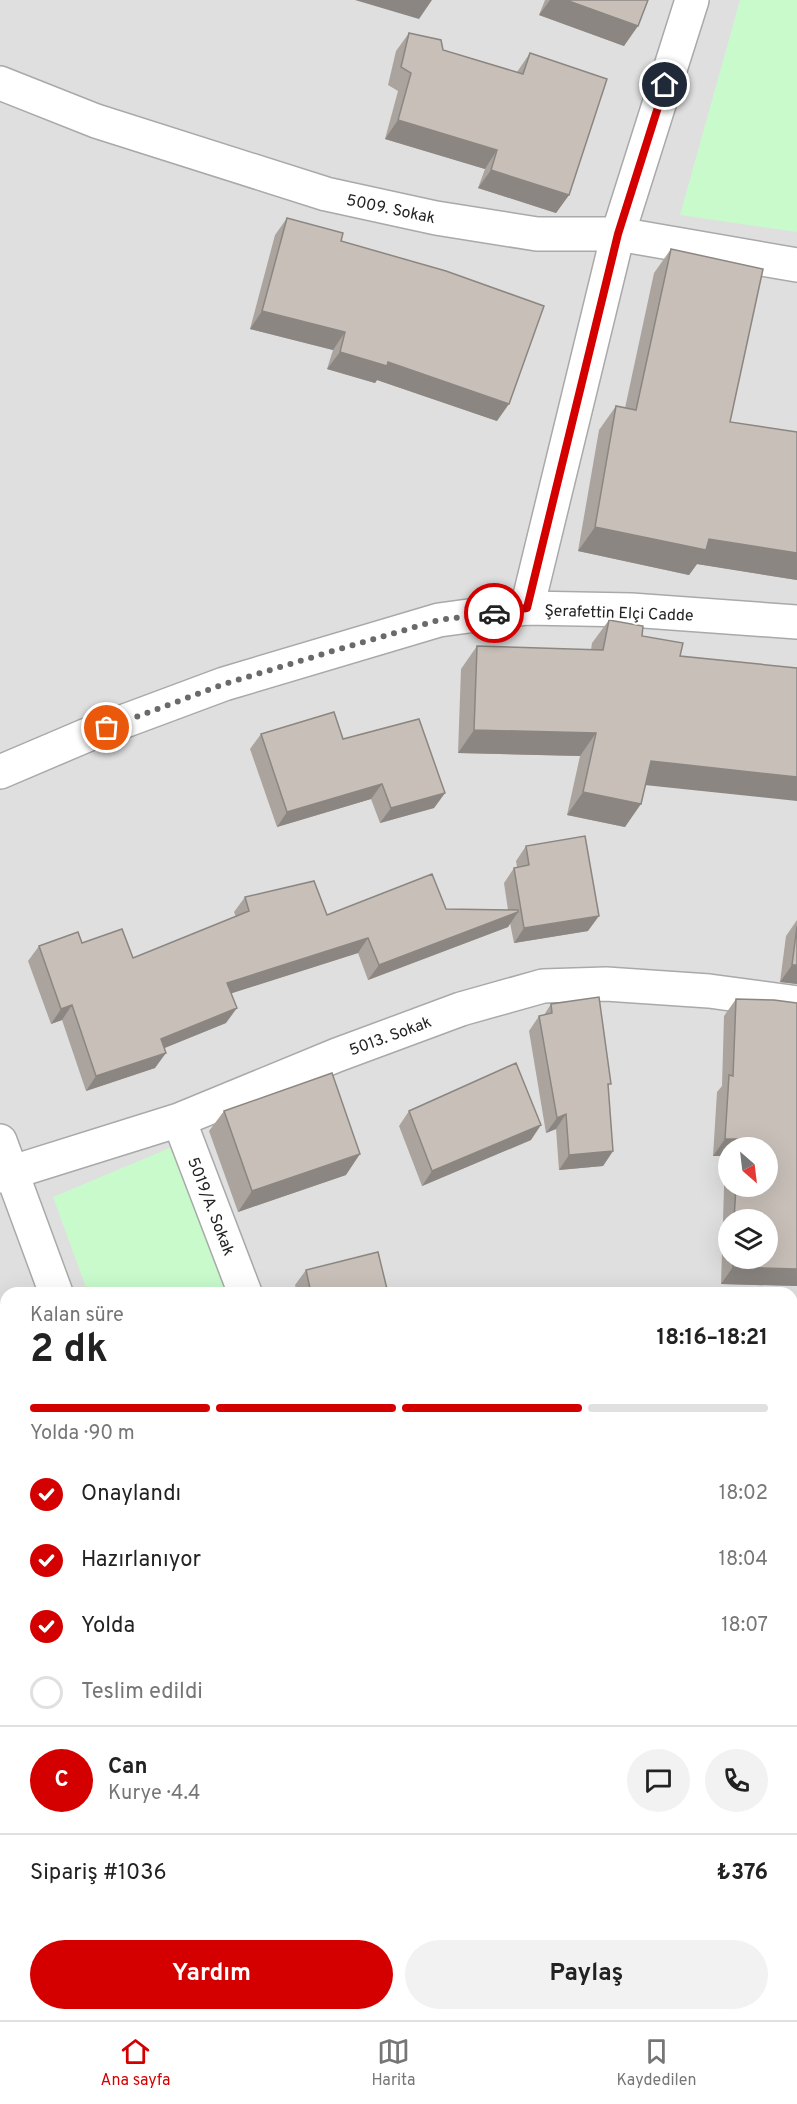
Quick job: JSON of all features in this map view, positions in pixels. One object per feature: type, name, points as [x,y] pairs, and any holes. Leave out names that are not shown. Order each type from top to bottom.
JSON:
[{"type":"street","points":[[527,608],[618,234],[692,0]]},
{"type":"street","name":"5009. Sokak","points":[[0,83],[96,121],[326,194],[436,218],[537,234],[618,234],[797,265]]},
{"type":"street","name":"Şerafettin Elçi Cadde","points":[[0,772],[87,735],[224,684],[439,620],[527,608],[631,610],[797,622]]},
{"type":"street","name":"5013. Sokak","points":[[6,1174],[179,1120],[337,1055],[461,1009],[543,986],[617,985],[709,992],[797,1003]]},
{"type":"street","name":"5019/A. Sokak","points":[[179,1120],[243,1287]]},
{"type":"street","points":[[0,1141],[6,1174],[53,1287]]},
{"type":"shaded area","points":[[0,0],[797,0],[797,1287],[0,1287]]},
{"type":"green space","points":[[740,0],[797,0],[797,232],[680,215]]},
{"type":"green space","points":[[172,1147],[226,1287],[86,1287],[53,1197]]},
{"type":"building","points":[[566,0],[648,0],[638,26]]},
{"type":"building","points":[[409,33],[441,40],[443,50],[523,74],[530,53],[607,79],[569,195],[491,170],[497,150],[398,120],[411,73],[401,67]]},
{"type":"building","points":[[287,218],[343,233],[341,241],[446,271],[544,306],[509,404],[388,362],[387,366],[340,352],[345,332],[262,311]]},
{"type":"building","points":[[671,249],[763,269],[730,422],[797,432],[797,553],[709,539],[706,550],[595,527],[616,406],[636,410]]},
{"type":"building","points":[[609,620],[643,626],[642,636],[683,643],[680,656],[797,668],[797,777],[651,761],[641,804],[583,792],[596,733],[474,730],[477,646],[603,650]]},
{"type":"building","points":[[334,712],[343,739],[419,719],[445,793],[391,808],[382,784],[287,812],[261,734]]},
{"type":"building","points":[[585,836],[599,916],[524,928],[514,868],[529,865],[526,846]]},
{"type":"building","points":[[432,874],[446,909],[518,910],[518,912],[379,965],[368,938],[227,983],[237,1008],[161,1039],[166,1053],[96,1076],[72,1005],[61,1009],[39,946],[78,932],[82,943],[122,929],[133,958],[249,911],[245,897],[314,881],[327,915]]},
{"type":"building","points":[[797,926],[797,965],[792,965]]},
{"type":"building","points":[[599,997],[611,1084],[608,1084],[613,1151],[569,1155],[566,1114],[557,1118],[539,1016],[552,1013],[551,1004]]},
{"type":"building","points":[[736,999],[797,1003],[797,1269],[778,1268],[778,1209],[735,1209],[735,1197],[778,1197],[778,1137],[725,1137],[729,1075],[733,1076]]},
{"type":"building","points":[[516,1063],[541,1125],[432,1171],[409,1111]]},
{"type":"building","points":[[332,1073],[360,1154],[252,1191],[224,1111]]},
{"type":"building","points":[[378,1252],[387,1287],[310,1287],[306,1270]]},
{"type":"way so far","points":[[107,728],[224,684],[333,651],[439,620],[494,613]]},
{"type":"route","points":[[494,613],[527,608],[618,234],[665,85]]}]
